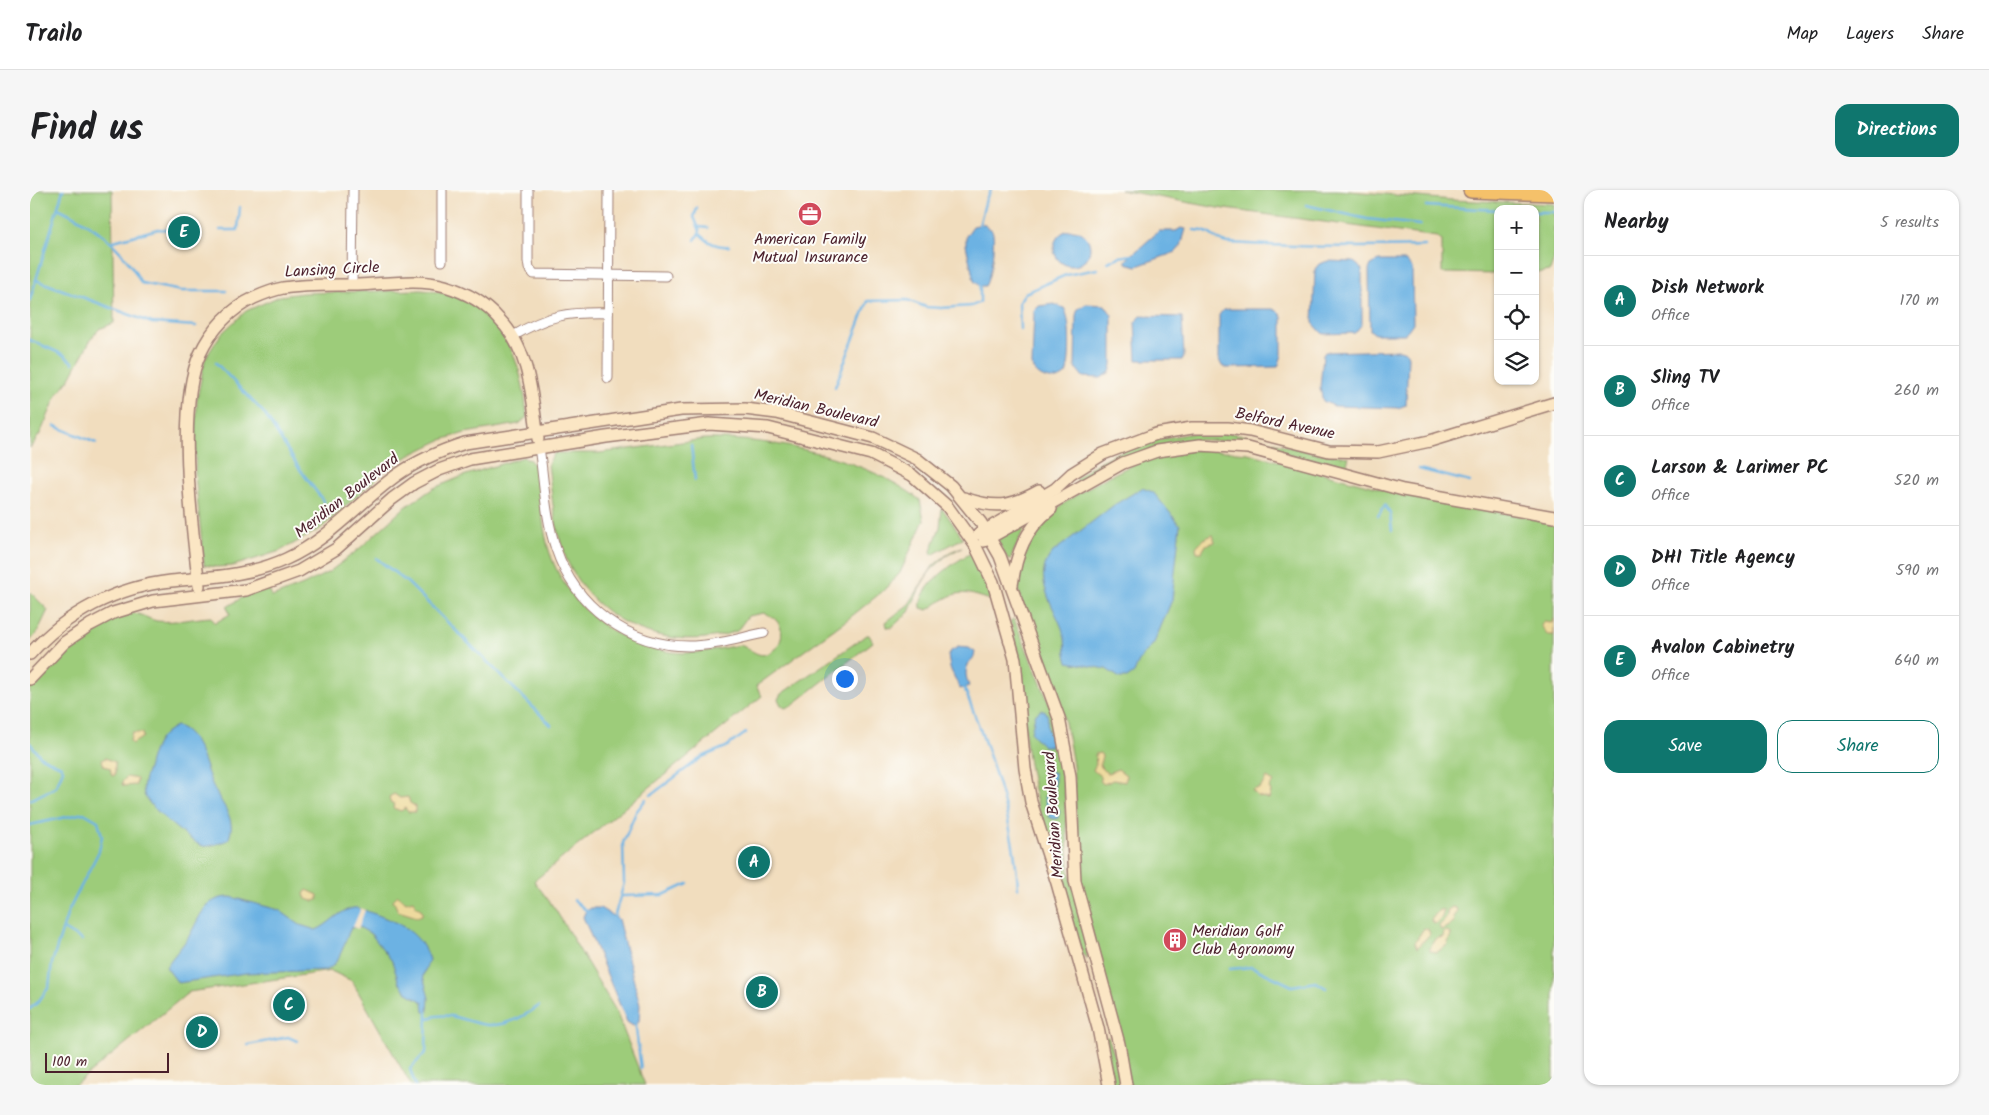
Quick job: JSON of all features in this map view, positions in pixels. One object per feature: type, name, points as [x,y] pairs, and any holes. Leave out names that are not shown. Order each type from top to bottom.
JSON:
[{"type":"highway","points":[[1471,190],[1554,193]]},
{"type":"main road","name":"Lansing Circle","points":[[200,596],[188,450],[192,386],[201,352],[226,318],[253,298],[289,288],[419,283],[445,286],[466,294],[499,318],[513,336],[527,368],[539,447]]},
{"type":"main road","name":"Belford Avenue","points":[[988,534],[1055,489],[1071,474],[1123,444],[1151,435],[1180,430],[1234,429],[1322,450],[1378,452],[1430,441],[1554,403]]},
{"type":"main road","name":"Meridian Boulevard","points":[[30,654],[61,625],[103,600],[148,585],[250,572],[301,552],[333,531],[396,476],[437,453],[469,442],[695,409],[759,410],[836,427],[882,441],[927,466],[962,497],[988,534],[1012,588],[1052,695],[1063,732],[1071,780],[1075,881],[1119,1044],[1126,1085]]},
{"type":"main road","name":"Meridian Boulevard","points":[[200,596],[257,587],[309,566],[343,543],[401,492],[439,470],[480,456],[696,424],[737,424],[774,429],[860,450],[892,464],[933,492],[954,513],[973,541],[993,582],[1011,642],[1019,684],[1029,793],[1101,1039],[1109,1085]]},
{"type":"main road","name":"Belford Avenue","points":[[973,541],[1061,499],[1111,469],[1144,455],[1180,446],[1214,445],[1248,448],[1330,472],[1426,494],[1554,517]]},
{"type":"main road","points":[[962,497],[987,505],[1010,505],[1071,474]]},
{"type":"main road","points":[[1012,588],[1015,563],[1024,540],[1037,521],[1061,499]]},
{"type":"main road","points":[[30,679],[65,642],[108,616],[144,603],[200,596]]},
{"type":"street","points":[[352,285],[353,190]]},
{"type":"street","points":[[442,190],[442,261]]},
{"type":"street","points":[[528,190],[528,261],[532,271],[540,275],[666,276]]},
{"type":"street","points":[[608,378],[609,190]]},
{"type":"street","points":[[513,336],[536,322],[557,315],[578,312],[608,313]]},
{"type":"street","points":[[539,447],[551,528],[559,557],[577,590],[602,616],[636,636],[676,645],[711,644],[764,633]]},
{"type":"green space","points":[[30,190],[112,190],[114,323],[99,329],[91,339],[70,378],[57,395],[40,434],[30,448]]},
{"type":"green space","points":[[1120,190],[1338,190],[1452,200],[1554,204],[1554,259],[1550,271],[1539,272],[1539,205],[1494,205],[1494,274],[1442,273],[1442,241],[1437,237],[1218,208]]},
{"type":"green space","points":[[421,290],[447,294],[468,303],[486,315],[500,330],[511,349],[519,370],[527,417],[519,424],[465,433],[441,440],[412,454],[387,469],[319,530],[280,551],[233,566],[216,567],[204,565],[195,474],[197,399],[205,359],[221,334],[246,311],[280,296],[303,293]]},
{"type":"green space","points":[[1194,433],[1230,433],[1310,452],[1349,457],[1345,471],[1254,446],[1206,440],[1184,441],[1163,445],[1141,453],[1079,482],[1076,479],[1102,460],[1132,447]]},
{"type":"green space","points":[[705,439],[731,439],[788,446],[846,462],[873,472],[898,485],[920,500],[924,520],[900,573],[883,591],[756,686],[762,696],[534,881],[555,909],[616,1011],[645,1085],[411,1085],[352,981],[331,971],[189,992],[75,1085],[30,1085],[30,687],[62,653],[104,622],[131,613],[157,621],[211,617],[215,623],[230,614],[227,607],[246,595],[269,589],[272,597],[329,572],[359,549],[405,507],[434,488],[463,476],[523,457],[529,459],[534,465],[548,547],[556,569],[568,589],[599,622],[639,644],[661,650],[691,653],[740,645],[759,654],[767,654],[778,646],[781,631],[778,622],[770,615],[764,613],[748,616],[737,631],[712,637],[686,639],[661,636],[637,628],[615,617],[595,601],[579,581],[562,547],[554,512],[548,464],[554,453],[599,453]]},
{"type":"green space","points":[[1200,449],[1248,453],[1401,494],[1554,522],[1554,1085],[1130,1085],[1080,884],[1073,765],[1064,718],[1020,597],[1019,569],[1027,541],[1035,529],[1065,503],[1084,490],[1140,462],[1160,455]]},
{"type":"green space","points":[[942,508],[963,538],[932,555],[931,551],[940,527]]},
{"type":"green space","points":[[1023,525],[1024,529],[1010,560],[1008,560],[997,539]]},
{"type":"green space","points":[[962,547],[946,556],[927,575],[933,566],[950,552]]},
{"type":"green space","points":[[973,552],[987,581],[993,601],[966,593],[959,593],[946,598],[928,610],[921,608],[921,600],[931,583],[948,568]]},
{"type":"green space","points":[[922,584],[909,612],[891,628],[887,627],[886,622],[909,604]]},
{"type":"green space","points":[[30,592],[48,610],[37,633],[30,641]]},
{"type":"green space","points":[[1014,619],[1052,710],[1063,759],[1069,870],[1087,945],[1087,959],[1082,954],[1046,836],[1034,788],[1029,764],[1018,656],[1010,621]]},
{"type":"green space","points":[[869,635],[873,642],[791,706],[785,708],[781,705],[778,699],[781,694]]},
{"type":"green space","points":[[1108,1037],[1116,1059],[1121,1085],[1113,1085],[1105,1038]]},
{"type":"sand","points":[[1213,535],[1215,542],[1206,545],[1202,552],[1197,552],[1196,547],[1203,539]]},
{"type":"sand","points":[[1554,619],[1554,635],[1547,635],[1541,625],[1544,622],[1551,623]]},
{"type":"sand","points":[[132,733],[142,733],[143,737],[132,744],[130,741]]},
{"type":"sand","points":[[1100,753],[1102,756],[1100,764],[1102,769],[1108,773],[1118,769],[1126,775],[1125,782],[1113,780],[1104,784],[1101,782],[1100,776],[1093,770],[1096,764],[1095,754]]},
{"type":"sand","points":[[105,758],[115,762],[115,775],[112,776],[110,768],[104,766],[102,760]]},
{"type":"sand","points":[[127,777],[137,779],[136,785],[123,786],[122,782]]},
{"type":"sand","points":[[1267,778],[1274,782],[1269,788],[1271,792],[1269,799],[1257,796],[1252,790],[1260,788]]},
{"type":"sand","points":[[394,794],[400,798],[408,797],[410,803],[415,806],[415,812],[408,812],[405,808],[401,811],[393,808],[394,804],[390,802],[389,797]]},
{"type":"sand","points":[[307,890],[318,895],[318,900],[306,899],[304,894]]},
{"type":"sand","points":[[398,895],[406,902],[413,900],[416,906],[422,910],[422,915],[417,917],[398,911],[393,900]]},
{"type":"sand","points":[[1452,907],[1456,908],[1457,911],[1453,917],[1454,923],[1441,930],[1439,926],[1446,919],[1448,910]]},
{"type":"sand","points":[[1439,910],[1443,910],[1443,915],[1434,924],[1431,920]]},
{"type":"sand","points":[[1424,928],[1428,929],[1430,934],[1417,948],[1415,942]]},
{"type":"sand","points":[[1448,931],[1451,935],[1447,945],[1437,952],[1430,951],[1430,947],[1435,939],[1443,937],[1444,932]]},
{"type":"water","points":[[983,224],[992,230],[993,249],[987,281],[985,286],[980,286],[974,281],[966,245],[966,236],[973,226]]},
{"type":"water","points":[[1181,228],[1186,229],[1181,246],[1176,252],[1137,266],[1126,263],[1126,260],[1159,231],[1176,231]]},
{"type":"water","points":[[1072,230],[1079,231],[1085,235],[1089,241],[1089,255],[1085,261],[1079,265],[1072,266],[1065,265],[1059,261],[1055,255],[1054,248],[1055,241],[1059,235],[1065,231]]},
{"type":"water","points":[[1328,261],[1354,262],[1362,269],[1362,324],[1355,333],[1323,334],[1313,323],[1315,269],[1319,264]]},
{"type":"water","points":[[1379,261],[1406,261],[1412,268],[1413,323],[1405,334],[1375,334],[1370,330],[1369,270],[1371,265]]},
{"type":"water","points":[[1054,304],[1064,308],[1069,330],[1068,368],[1066,374],[1057,379],[1042,377],[1034,370],[1032,365],[1034,311],[1039,306]]},
{"type":"water","points":[[1086,304],[1105,305],[1112,315],[1112,365],[1110,372],[1101,378],[1083,377],[1075,367],[1076,315],[1078,309]]},
{"type":"water","points":[[1273,309],[1279,312],[1282,317],[1282,355],[1278,367],[1226,368],[1222,366],[1219,360],[1219,315],[1223,310]]},
{"type":"water","points":[[1141,316],[1182,317],[1184,356],[1182,360],[1137,360],[1135,322]]},
{"type":"water","points":[[1400,350],[1406,352],[1408,357],[1406,405],[1398,408],[1334,406],[1323,401],[1320,388],[1323,355],[1325,352]]},
{"type":"water","points":[[1142,488],[1153,492],[1180,525],[1172,600],[1154,643],[1140,659],[1134,673],[1127,678],[1120,678],[1106,669],[1068,662],[1064,635],[1046,592],[1044,572],[1046,562],[1053,552],[1114,505]]},
{"type":"water","points":[[958,647],[969,648],[975,652],[966,670],[969,686],[960,689],[950,668],[948,655]]},
{"type":"water","points":[[1041,710],[1047,714],[1048,730],[1053,739],[1053,746],[1043,746],[1031,733],[1035,715]]},
{"type":"water","points":[[176,726],[184,729],[195,743],[213,786],[226,809],[231,822],[231,828],[230,837],[226,841],[208,846],[198,844],[180,832],[161,815],[144,794],[144,782],[156,745],[166,732]]},
{"type":"water","points":[[1049,771],[1055,773],[1054,799],[1050,800],[1050,804],[1060,810],[1058,818],[1054,819],[1049,817],[1044,796],[1053,793],[1052,785],[1046,775]]},
{"type":"water","points":[[231,897],[279,910],[300,925],[316,930],[343,912],[353,908],[384,917],[401,925],[421,942],[429,960],[423,976],[429,998],[428,1012],[424,1012],[423,1002],[409,994],[399,983],[392,961],[371,934],[359,927],[351,928],[339,957],[332,967],[327,970],[246,973],[178,983],[166,967],[189,936],[204,909],[215,900]]},
{"type":"water","points":[[591,908],[600,908],[618,919],[640,1005],[639,1022],[633,1026],[627,1022],[583,917],[585,912]]},
{"type":"pier","points":[[361,908],[365,910],[358,929],[353,927]]},
{"type":"waterway","points":[[30,300],[63,190]]},
{"type":"waterway","points":[[979,226],[986,199],[991,190]]},
{"type":"waterway","points":[[1306,205],[1367,219],[1420,225]]},
{"type":"waterway","points":[[1426,206],[1494,210]]},
{"type":"waterway","points":[[220,230],[238,230],[240,207]]},
{"type":"waterway","points":[[58,208],[95,229],[116,247],[126,258],[141,283],[181,291],[226,291]]},
{"type":"waterway","points":[[695,240],[700,231],[694,217],[697,208]]},
{"type":"waterway","points":[[1539,212],[1554,212]]},
{"type":"waterway","points":[[700,227],[708,228]]},
{"type":"waterway","points":[[110,242],[158,229],[170,230]]},
{"type":"waterway","points":[[1194,230],[1206,232],[1221,241],[1229,243],[1327,247],[1425,246]]},
{"type":"waterway","points":[[700,234],[713,244],[729,246]]},
{"type":"waterway","points":[[1108,262],[1119,257],[1132,255]]},
{"type":"waterway","points":[[1020,329],[1019,302],[1025,293],[1066,275],[1097,269]]},
{"type":"waterway","points":[[36,280],[152,323],[196,326]]},
{"type":"waterway","points":[[835,387],[868,301],[907,300],[926,307],[941,308],[972,306],[980,302],[980,284]]},
{"type":"waterway","points":[[30,340],[64,355],[73,363]]},
{"type":"waterway","points":[[216,363],[264,413],[299,468],[324,502]]},
{"type":"waterway","points":[[55,426],[96,443]]},
{"type":"waterway","points":[[691,445],[695,480]]},
{"type":"waterway","points":[[1419,469],[1470,482]]},
{"type":"waterway","points":[[1378,516],[1385,505],[1390,514],[1392,530]]},
{"type":"waterway","points":[[376,558],[408,583],[551,725]]},
{"type":"waterway","points":[[963,685],[999,785],[1016,862],[1018,888]]},
{"type":"waterway","points":[[651,795],[702,757],[726,747],[746,733]]},
{"type":"waterway","points":[[30,743],[41,757],[61,766],[63,770],[56,787],[30,800]]},
{"type":"waterway","points":[[614,918],[624,883],[623,843],[636,812],[646,799]]},
{"type":"waterway","points":[[30,825],[84,813],[98,821],[102,836],[99,851],[68,912],[52,963],[49,987],[30,1009]]},
{"type":"waterway","points":[[622,896],[663,895],[688,884]]},
{"type":"waterway","points":[[574,900],[588,912]]},
{"type":"waterway","points":[[63,929],[82,940]]},
{"type":"waterway","points":[[1229,969],[1252,967],[1292,986],[1316,982],[1326,988]]},
{"type":"waterway","points":[[429,1018],[443,1015],[480,1024],[494,1025],[514,1020],[539,1006]]},
{"type":"waterway","points":[[415,1085],[410,1069],[426,1052],[427,1012]]},
{"type":"waterway","points":[[635,1021],[641,1069]]},
{"type":"waterway","points":[[248,1045],[288,1037],[297,1041]]},
{"type":"place","name":"American Family Mutual Insurance","points":[[810,214]]},
{"type":"place","name":"Avalon Cabinetry","points":[[184,232]]},
{"type":"place","name":"Dish Network","points":[[754,862]]},
{"type":"place","name":"Meridian Golf Club Agronomy","points":[[1175,940]]},
{"type":"place","name":"Sling TV","points":[[762,992]]},
{"type":"place","name":"Larson & Larimer PC","points":[[289,1005]]},
{"type":"place","name":"DHI Title Agency","points":[[202,1032]]}]
